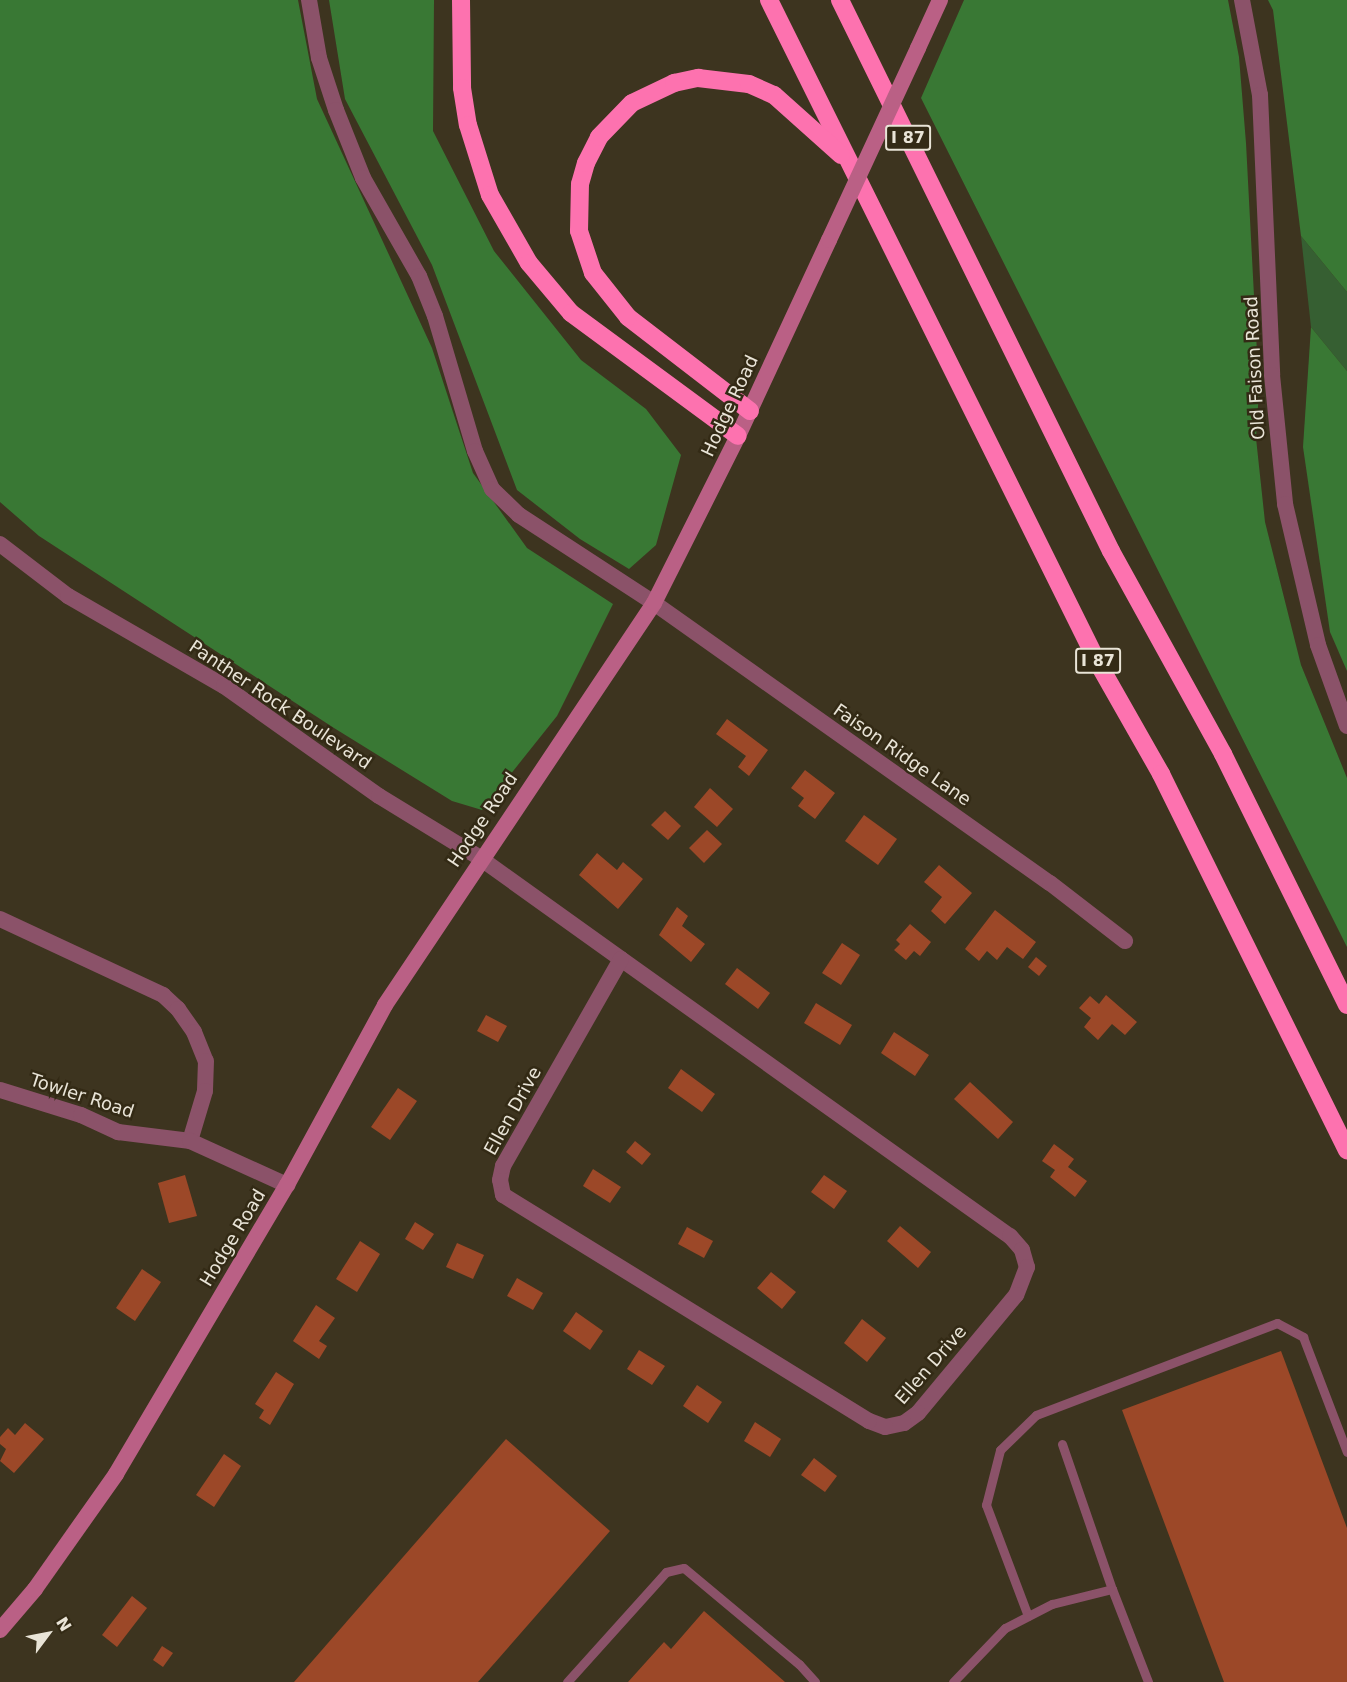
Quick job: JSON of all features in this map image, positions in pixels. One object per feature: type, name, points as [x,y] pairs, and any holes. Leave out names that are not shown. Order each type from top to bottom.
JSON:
[{"type":"highway","points":[[461,0],[462,88],[468,125],[490,195],[529,263],[572,313],[738,436]]},
{"type":"highway","name":"I 87","points":[[769,0],[1098,663],[1161,774],[1347,1151]]},
{"type":"highway","name":"I 87","points":[[840,0],[1111,551],[1223,754],[1347,1005]]},
{"type":"highway","points":[[750,411],[642,330],[608,295],[593,273],[579,231],[580,184],[586,163],[614,118],[642,97],[674,83],[722,79],[774,94],[817,130],[854,169]]},
{"type":"main road","name":"Hodge Road","points":[[0,1630],[35,1589],[116,1474],[287,1185],[385,1005],[480,858],[654,603],[750,411],[940,0]]},
{"type":"street","name":"Faison Ridge Lane","points":[[309,0],[319,58],[336,110],[363,178],[418,276],[435,316],[475,451],[492,489],[519,515],[654,603],[1050,883],[1125,941]]},
{"type":"street","name":"Old Faison Road","points":[[1242,0],[1260,96],[1272,375],[1285,504],[1318,645],[1347,726]]},
{"type":"street","name":"Panther Rock Boulevard","points":[[0,544],[68,596],[224,686],[379,796],[480,858]]},
{"type":"street","name":"Ellen Drive","points":[[480,858],[1010,1236],[1022,1250],[1027,1267],[1016,1295],[918,1413],[904,1424],[885,1427],[869,1420],[503,1195],[500,1180],[503,1166],[621,959]]},
{"type":"street","points":[[0,919],[162,995],[178,1009],[194,1032],[206,1061],[206,1091],[190,1141]]},
{"type":"street","name":"Towler Road","points":[[0,1090],[81,1115],[118,1132],[190,1141],[287,1185]]},
{"type":"lane","points":[[1028,1616],[986,1505],[1000,1450],[1036,1415],[1277,1323],[1303,1337],[1347,1452]]},
{"type":"lane","points":[[1062,1444],[1112,1589],[1148,1682]]},
{"type":"lane","points":[[567,1682],[666,1572],[684,1568],[799,1664],[815,1682]]},
{"type":"lane","points":[[957,1681],[1005,1628],[1052,1604],[1112,1589]]},
{"type":"green space","points":[[0,0],[298,0],[317,99],[432,348],[473,473],[527,548],[613,604],[557,716],[482,810],[452,801],[334,728],[39,536],[0,502]]},
{"type":"green space","points":[[329,0],[434,0],[433,131],[494,251],[581,360],[646,409],[681,455],[656,545],[629,569],[580,539],[517,490],[432,265],[345,99]]},
{"type":"green space","points":[[964,0],[1228,0],[1239,57],[1246,143],[1259,391],[1256,438],[1265,522],[1301,665],[1347,778],[1347,947],[921,98]]},
{"type":"green space","points":[[1268,0],[1347,0],[1347,292],[1301,236],[1273,10]]},
{"type":"green space","points":[[1301,236],[1347,292],[1347,371],[1311,327]]},
{"type":"green space","points":[[1311,327],[1347,371],[1347,671],[1330,632],[1303,447]]},
{"type":"building","points":[[727,719],[768,750],[749,776],[738,767],[746,756],[716,734]]},
{"type":"building","points":[[805,770],[835,793],[815,819],[798,806],[804,798],[791,788]]},
{"type":"building","points":[[710,788],[733,809],[717,827],[694,807]]},
{"type":"building","points":[[665,811],[681,826],[668,840],[651,825]]},
{"type":"building","points":[[864,815],[897,839],[878,865],[845,841]]},
{"type":"building","points":[[707,830],[722,844],[704,863],[689,848]]},
{"type":"building","points":[[597,853],[617,870],[623,862],[643,879],[618,909],[579,875]]},
{"type":"building","points":[[939,865],[972,893],[945,924],[931,911],[942,897],[924,882]]},
{"type":"building","points":[[677,907],[688,916],[682,926],[705,944],[691,962],[659,935]]},
{"type":"building","points":[[995,910],[1036,942],[1023,959],[1007,947],[997,960],[987,951],[979,961],[965,949]]},
{"type":"building","points":[[910,924],[931,942],[920,956],[914,951],[906,960],[894,950],[900,944],[896,940]]},
{"type":"building","points":[[842,943],[860,955],[841,985],[822,973]]},
{"type":"building","points":[[1036,957],[1047,966],[1039,976],[1028,967]]},
{"type":"building","points":[[737,968],[770,993],[758,1009],[725,984]]},
{"type":"building","points":[[1106,995],[1137,1022],[1125,1035],[1112,1024],[1098,1040],[1084,1027],[1091,1018],[1079,1008],[1090,996],[1099,1004]]},
{"type":"building","points":[[816,1003],[852,1025],[840,1045],[804,1023]]},
{"type":"building","points":[[486,1015],[507,1026],[498,1042],[477,1031]]},
{"type":"building","points":[[894,1032],[929,1055],[915,1076],[881,1053]]},
{"type":"building","points":[[681,1069],[715,1094],[702,1112],[668,1088]]},
{"type":"building","points":[[970,1082],[1013,1122],[998,1139],[954,1099]]},
{"type":"building","points":[[398,1088],[417,1101],[390,1140],[371,1127]]},
{"type":"building","points":[[635,1141],[651,1154],[642,1165],[626,1152]]},
{"type":"building","points":[[1054,1144],[1074,1159],[1068,1167],[1087,1181],[1075,1197],[1050,1177],[1055,1170],[1042,1161]]},
{"type":"building","points":[[593,1169],[621,1187],[610,1203],[583,1186]]},
{"type":"building","points":[[185,1175],[197,1216],[169,1223],[158,1183]]},
{"type":"building","points":[[824,1175],[847,1191],[834,1209],[811,1192]]},
{"type":"building","points":[[415,1222],[434,1234],[423,1250],[405,1239]]},
{"type":"building","points":[[900,1226],[931,1252],[918,1268],[887,1241]]},
{"type":"building","points":[[687,1227],[713,1241],[704,1258],[678,1244]]},
{"type":"building","points":[[360,1241],[380,1254],[357,1292],[336,1279]]},
{"type":"building","points":[[457,1243],[484,1255],[473,1279],[446,1267]]},
{"type":"building","points":[[142,1269],[161,1282],[135,1321],[116,1308]]},
{"type":"building","points":[[771,1272],[796,1292],[782,1309],[757,1288]]},
{"type":"building","points":[[517,1278],[543,1293],[533,1310],[507,1296]]},
{"type":"building","points":[[316,1305],[335,1318],[319,1341],[327,1346],[319,1359],[293,1341]]},
{"type":"building","points":[[576,1312],[603,1331],[590,1350],[563,1331]]},
{"type":"building","points":[[862,1319],[886,1338],[867,1362],[844,1343]]},
{"type":"building","points":[[639,1350],[665,1366],[652,1385],[627,1369]]},
{"type":"building","points":[[1281,1351],[1347,1528],[1347,1682],[1224,1682],[1122,1410]]},
{"type":"building","points":[[276,1372],[294,1384],[270,1425],[259,1418],[264,1410],[255,1404]]},
{"type":"building","points":[[697,1385],[722,1402],[708,1423],[683,1406]]},
{"type":"building","points":[[755,1422],[781,1439],[770,1457],[744,1441]]},
{"type":"building","points":[[25,1423],[44,1439],[14,1473],[0,1461],[6,1449],[0,1444],[0,1437],[8,1428],[15,1435]]},
{"type":"building","points":[[506,1439],[610,1531],[478,1682],[294,1682]]},
{"type":"building","points":[[224,1454],[241,1466],[214,1507],[196,1495]]},
{"type":"building","points":[[814,1458],[837,1476],[825,1492],[801,1475]]},
{"type":"building","points":[[132,1596],[147,1608],[117,1647],[102,1635]]},
{"type":"building","points":[[704,1611],[785,1682],[628,1682],[664,1642],[671,1649]]},
{"type":"building","points":[[162,1646],[173,1653],[163,1667],[153,1660]]}]
